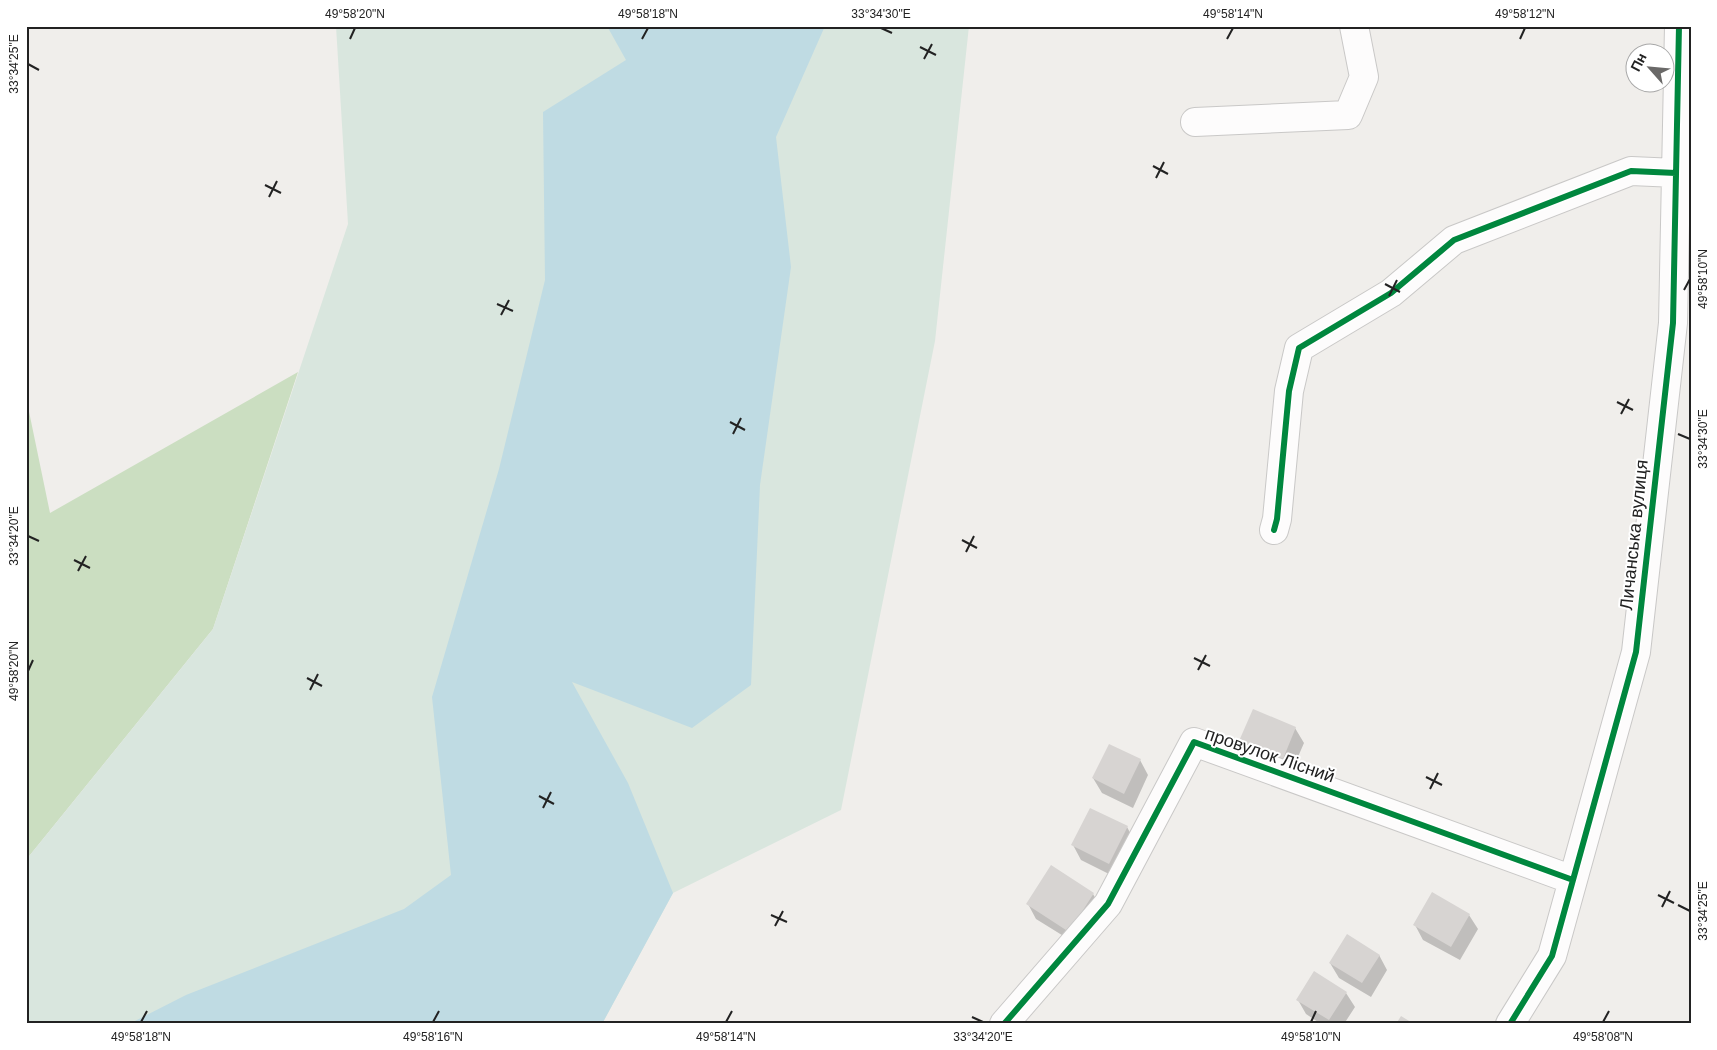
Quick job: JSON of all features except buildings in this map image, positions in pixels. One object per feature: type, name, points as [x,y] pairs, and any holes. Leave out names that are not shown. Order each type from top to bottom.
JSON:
[{"type":"street","points":[[1195,122],[1348,115],[1364,77],[1354,26]]},
{"type":"street","name":"Личанська вулиця","points":[[1510,1024],[1552,956],[1636,652],[1673,323],[1679,26]]},
{"type":"street","points":[[1274,530],[1277,519],[1289,391],[1299,348],[1391,293],[1454,240],[1631,171],[1676,173]]},
{"type":"street","name":"провулок Лісний","points":[[1004,1024],[1108,904],[1194,742],[1573,880]]},
{"type":"green space","points":[[298,372],[213,629],[26,860],[26,397],[50,513]]},
{"type":"shaded area","points":[[336,26],[969,26],[935,341],[841,810],[673,893],[602,1024],[26,1024],[26,860],[213,629],[348,224]]},
{"type":"water","points":[[607,26],[825,26],[776,137],[791,267],[760,485],[751,685],[692,728],[572,682],[628,783],[673,893],[602,1024],[129,1024],[186,995],[404,909],[451,875],[432,697],[499,469],[545,280],[543,112],[626,60]]},
{"type":"cycle path","points":[[1510,1024],[1552,956],[1636,652],[1673,323],[1679,26]]},
{"type":"cycle path","points":[[1274,530],[1277,519],[1289,391],[1299,348],[1391,293],[1454,240],[1631,171],[1676,173]]},
{"type":"cycle path","points":[[1004,1024],[1108,904],[1194,742],[1573,880]]}]
